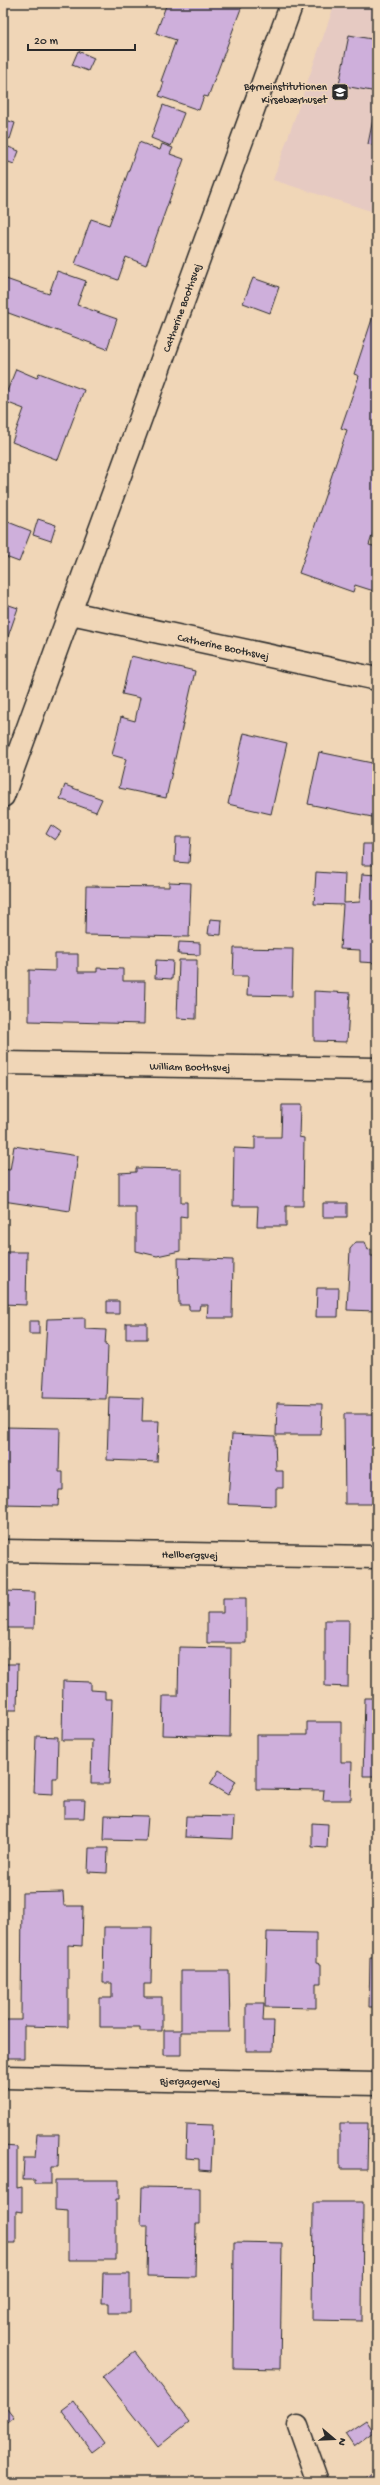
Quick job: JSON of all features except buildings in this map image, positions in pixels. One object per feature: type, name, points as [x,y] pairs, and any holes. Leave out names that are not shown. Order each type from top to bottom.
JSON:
[{"type":"street","name":"Catherine Boothsvej","points":[[3,796],[71,613],[292,3]]},
{"type":"street","name":"Catherine Boothsvej","points":[[71,613],[377,679]]},
{"type":"street","name":"William Boothsvej","points":[[3,1063],[377,1070]]},
{"type":"street","name":"Hellbergsvej","points":[[3,1551],[377,1558]]},
{"type":"street","name":"Bjergagervej","points":[[3,2077],[377,2084]]},
{"type":"lane","points":[[298,2426],[318,2482]]},
{"type":"shaded area","name":"Børneinstitutionen Kirsebærhuset","points":[[335,3],[377,3],[377,213],[273,180]]},
{"type":"place","name":"Børneinstitutionen Kirsebærhuset","points":[[340,92]]}]
